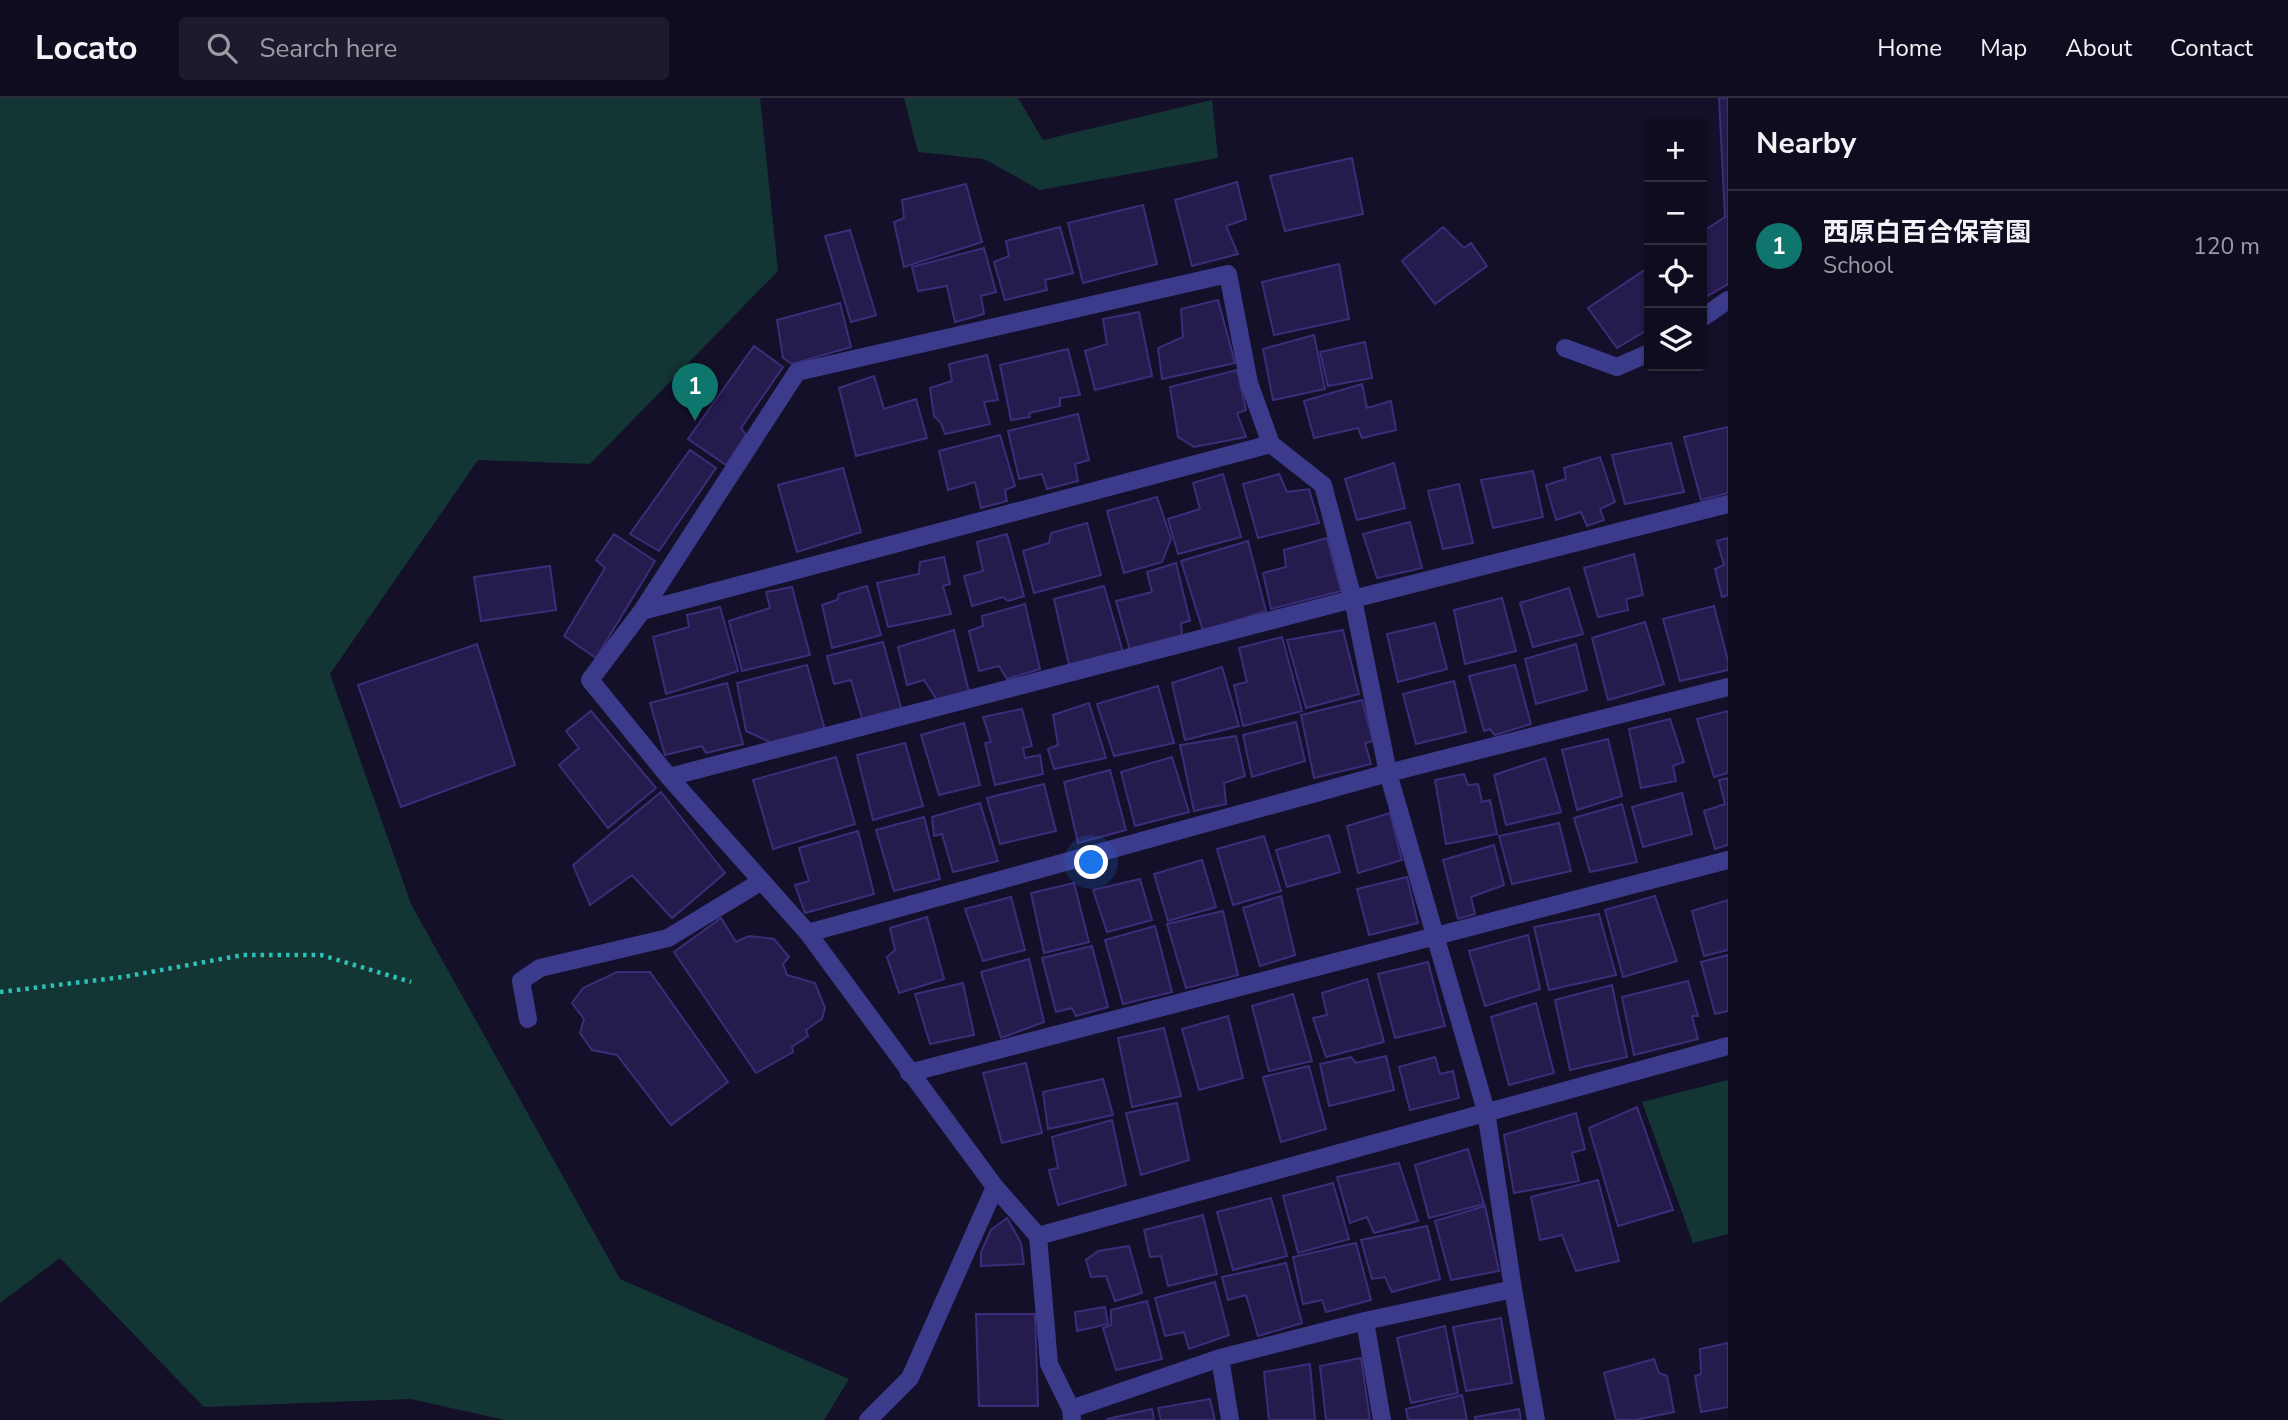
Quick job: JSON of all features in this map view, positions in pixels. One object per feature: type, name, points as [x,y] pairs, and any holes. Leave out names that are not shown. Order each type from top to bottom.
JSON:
[{"type":"street","points":[[1513,1289],[1364,1321],[1220,1358],[1071,1415],[1049,1364],[1038,1236],[995,1188],[808,933],[669,777],[590,680],[642,611],[797,372],[1228,274],[1249,383],[1271,444],[1323,485],[1353,599],[1388,773],[1486,1111],[1536,1420]]},
{"type":"street","points":[[1707,315],[1728,300]]},
{"type":"street","points":[[1565,348],[1617,367],[1644,355]]},
{"type":"street","points":[[642,611],[1271,444]]},
{"type":"street","points":[[669,777],[1353,599],[1728,505]]},
{"type":"street","points":[[808,933],[1388,773],[1728,687]]},
{"type":"street","points":[[909,1073],[1728,860]]},
{"type":"street","points":[[528,1019],[521,981],[540,968],[668,938],[762,881]]},
{"type":"street","points":[[1038,1236],[1728,1046]]},
{"type":"street","points":[[868,1420],[910,1378],[995,1188]]},
{"type":"street","points":[[1364,1321],[1382,1420]]},
{"type":"street","points":[[1220,1358],[1230,1420]]},
{"type":"path","points":[[0,992],[122,978],[243,955],[321,956],[411,982]]},
{"type":"green space","points":[[0,98],[760,98],[778,271],[590,464],[478,460],[330,674],[411,904],[620,1279],[849,1379],[824,1420],[505,1420],[411,1399],[204,1407],[60,1258],[0,1303]]},
{"type":"green space","points":[[904,98],[1018,98],[1043,140],[1212,100],[1218,158],[1040,190],[984,159],[918,152]]},
{"type":"green space","points":[[1728,1080],[1728,1234],[1693,1243],[1642,1102]]},
{"type":"building","points":[[1719,98],[1728,98],[1728,284],[1707,296],[1707,229],[1725,217]]},
{"type":"building","points":[[1352,158],[1363,214],[1285,231],[1270,176]]},
{"type":"building","points":[[1237,182],[1246,219],[1226,226],[1238,254],[1192,266],[1175,200]]},
{"type":"building","points":[[966,184],[982,242],[904,267],[894,222],[904,218],[902,200]]},
{"type":"building","points":[[1143,205],[1157,264],[1083,283],[1068,223]]},
{"type":"building","points":[[1060,227],[1073,273],[1045,280],[1047,290],[1005,300],[994,262],[1009,256],[1006,241]]},
{"type":"building","points":[[1443,227],[1464,248],[1471,243],[1487,266],[1435,304],[1402,261]]},
{"type":"building","points":[[850,230],[876,315],[851,322],[825,236]]},
{"type":"building","points":[[984,248],[996,292],[981,296],[984,314],[955,322],[947,286],[918,291],[912,267]]},
{"type":"building","points":[[1339,264],[1349,319],[1274,335],[1262,282]]},
{"type":"building","points":[[1644,270],[1644,332],[1617,348],[1588,308]]},
{"type":"building","points":[[1218,300],[1235,363],[1162,379],[1158,348],[1183,337],[1181,309]]},
{"type":"building","points":[[840,303],[851,347],[792,364],[783,358],[777,320]]},
{"type":"building","points":[[1139,312],[1152,376],[1095,390],[1085,351],[1107,344],[1103,319]]},
{"type":"building","points":[[1314,335],[1325,389],[1273,400],[1263,349]]},
{"type":"building","points":[[1365,342],[1372,378],[1328,386],[1320,352]]},
{"type":"building","points":[[754,346],[783,367],[741,428],[746,435],[726,465],[688,439]]},
{"type":"building","points":[[1068,349],[1080,395],[1060,398],[1060,406],[1029,413],[1030,417],[1011,420],[1000,365]]},
{"type":"building","points":[[987,355],[998,400],[984,402],[990,424],[945,434],[941,423],[934,416],[930,388],[952,381],[949,364]]},
{"type":"building","points":[[1237,370],[1246,410],[1237,413],[1246,437],[1194,447],[1178,437],[1170,387]]},
{"type":"building","points":[[874,376],[884,409],[916,399],[927,438],[856,456],[839,388]]},
{"type":"building","points":[[1362,384],[1367,408],[1391,401],[1396,430],[1362,438],[1358,428],[1314,438],[1304,401]]},
{"type":"building","points":[[1078,414],[1089,460],[1075,464],[1078,481],[1047,489],[1042,474],[1019,479],[1008,431]]},
{"type":"building","points":[[1728,427],[1728,493],[1701,500],[1684,437]]},
{"type":"building","points":[[1000,435],[1015,486],[1005,490],[1007,501],[981,508],[975,482],[948,490],[939,451]]},
{"type":"building","points":[[1671,443],[1684,492],[1625,504],[1612,455]]},
{"type":"building","points":[[690,450],[716,468],[659,551],[630,534]]},
{"type":"building","points":[[1600,457],[1615,502],[1600,509],[1604,520],[1587,526],[1581,512],[1556,520],[1546,485],[1566,479],[1564,468]]},
{"type":"building","points":[[1394,463],[1405,508],[1357,520],[1345,479]]},
{"type":"building","points":[[843,468],[861,532],[797,552],[778,485]]},
{"type":"building","points":[[1533,471],[1543,517],[1493,528],[1481,480]]},
{"type":"building","points":[[1223,474],[1241,537],[1178,554],[1168,519],[1200,509],[1193,483]]},
{"type":"building","points":[[1279,474],[1287,492],[1309,489],[1319,523],[1258,538],[1243,484]]},
{"type":"building","points":[[1459,484],[1473,543],[1443,549],[1428,491]]},
{"type":"building","points":[[1157,497],[1171,539],[1162,562],[1124,573],[1107,511]]},
{"type":"building","points":[[1410,522],[1422,568],[1377,578],[1363,534]]},
{"type":"building","points":[[1087,523],[1101,575],[1034,593],[1023,551],[1049,543],[1051,533]]},
{"type":"building","points":[[614,534],[655,561],[596,658],[564,636],[605,568],[596,560]]},
{"type":"building","points":[[1007,534],[1024,596],[1008,601],[1003,597],[972,606],[964,576],[983,571],[977,542]]},
{"type":"building","points":[[1327,538],[1341,591],[1271,609],[1263,573],[1286,567],[1284,550]]},
{"type":"building","points":[[1728,538],[1728,595],[1722,597],[1715,569],[1724,565],[1717,541]]},
{"type":"building","points":[[1248,541],[1266,611],[1203,631],[1181,561]]},
{"type":"building","points":[[1634,554],[1643,595],[1626,599],[1628,610],[1598,617],[1584,568]]},
{"type":"building","points":[[944,557],[950,584],[943,586],[951,614],[888,627],[877,583],[919,574],[920,562]]},
{"type":"building","points":[[1176,563],[1190,621],[1181,623],[1182,636],[1130,650],[1116,601],[1152,592],[1147,572]]},
{"type":"building","points":[[550,566],[556,610],[481,621],[474,577]]},
{"type":"building","points":[[867,586],[881,635],[832,648],[822,605],[837,600],[839,594]]},
{"type":"building","points":[[1104,586],[1123,652],[1069,665],[1054,599]]},
{"type":"building","points":[[792,587],[810,655],[742,671],[729,621],[770,608],[766,592]]},
{"type":"building","points":[[1569,588],[1583,634],[1533,647],[1520,603]]},
{"type":"building","points":[[1502,598],[1516,651],[1465,664],[1454,610]]},
{"type":"building","points":[[1025,604],[1040,669],[1007,679],[999,666],[979,671],[969,631],[983,626],[982,616]]},
{"type":"building","points":[[1714,606],[1728,670],[1680,681],[1663,619]]},
{"type":"building","points":[[720,607],[738,671],[666,694],[653,637],[689,627],[687,615]]},
{"type":"building","points":[[1645,622],[1664,684],[1608,700],[1592,638]]},
{"type":"building","points":[[1435,623],[1447,669],[1398,682],[1387,634]]},
{"type":"building","points":[[954,630],[969,692],[937,700],[924,680],[907,685],[898,647]]},
{"type":"building","points":[[1343,630],[1359,694],[1306,708],[1287,640]]},
{"type":"building","points":[[1282,637],[1302,711],[1243,726],[1234,685],[1247,682],[1239,648]]},
{"type":"building","points":[[883,642],[902,711],[863,722],[851,680],[834,684],[827,656]]},
{"type":"building","points":[[477,644],[515,765],[401,807],[358,685]]},
{"type":"building","points":[[1576,644],[1587,690],[1536,704],[1525,659]]},
{"type":"building","points":[[807,665],[825,730],[772,743],[746,731],[737,683]]},
{"type":"building","points":[[1515,665],[1531,724],[1495,735],[1490,729],[1484,731],[1469,676]]},
{"type":"building","points":[[1222,667],[1239,726],[1185,740],[1172,683]]},
{"type":"building","points":[[1454,681],[1466,732],[1416,744],[1403,694]]},
{"type":"building","points":[[727,683],[743,744],[706,753],[702,746],[665,755],[650,703]]},
{"type":"building","points":[[1158,686],[1174,743],[1114,756],[1097,704]]},
{"type":"building","points":[[1362,700],[1373,741],[1365,743],[1371,764],[1314,778],[1301,715]]},
{"type":"building","points":[[1089,703],[1106,758],[1054,769],[1048,749],[1058,745],[1053,715]]},
{"type":"building","points":[[1022,709],[1032,746],[1023,748],[1025,758],[1040,755],[1043,774],[995,785],[985,743],[991,742],[983,717]]},
{"type":"building","points":[[591,711],[656,788],[608,828],[559,765],[579,748],[566,731]]},
{"type":"building","points":[[1728,711],[1728,773],[1714,777],[1697,719]]},
{"type":"building","points":[[1670,719],[1684,762],[1673,766],[1676,781],[1641,788],[1629,729]]},
{"type":"building","points":[[1296,722],[1305,761],[1252,777],[1243,735]]},
{"type":"building","points":[[964,723],[980,785],[939,795],[921,735]]},
{"type":"building","points":[[1236,736],[1245,776],[1224,783],[1226,804],[1194,811],[1180,745]]},
{"type":"building","points":[[1608,739],[1622,796],[1577,810],[1562,750]]},
{"type":"building","points":[[905,743],[923,806],[873,820],[857,755]]},
{"type":"building","points":[[836,757],[855,824],[773,849],[753,780]]},
{"type":"building","points":[[1172,757],[1189,812],[1135,826],[1121,772]]},
{"type":"building","points":[[1545,758],[1561,812],[1506,825],[1494,775]]},
{"type":"building","points":[[1110,770],[1126,830],[1078,843],[1064,782]]},
{"type":"building","points":[[1464,774],[1468,785],[1478,784],[1482,802],[1490,800],[1497,834],[1446,844],[1435,780]]},
{"type":"building","points":[[1728,778],[1728,845],[1715,849],[1704,811],[1725,804],[1719,780]]},
{"type":"building","points":[[1044,784],[1056,831],[1000,844],[987,798]]},
{"type":"building","points":[[661,792],[725,873],[672,918],[632,875],[590,905],[573,865]]},
{"type":"building","points":[[1682,793],[1692,834],[1643,847],[1632,807]]},
{"type":"building","points":[[980,803],[998,861],[953,872],[942,834],[934,836],[932,817]]},
{"type":"building","points":[[1622,804],[1637,862],[1590,872],[1574,818]]},
{"type":"building","points":[[1390,813],[1402,860],[1358,873],[1347,826]]},
{"type":"building","points":[[924,817],[940,879],[894,891],[876,830]]},
{"type":"building","points":[[1559,823],[1571,871],[1512,884],[1499,836]]},
{"type":"building","points":[[858,831],[874,894],[805,913],[795,885],[809,881],[799,848]]},
{"type":"building","points":[[1329,835],[1340,872],[1287,887],[1276,850]]},
{"type":"building","points":[[1264,836],[1281,891],[1233,905],[1217,849]]},
{"type":"building","points":[[1494,845],[1504,885],[1471,897],[1475,914],[1458,919],[1443,860]]},
{"type":"building","points":[[1202,860],[1216,907],[1168,921],[1154,874]]},
{"type":"building","points":[[1407,877],[1418,923],[1369,935],[1357,889]]},
{"type":"building","points":[[1140,879],[1152,920],[1107,932],[1093,890]]},
{"type":"building","points":[[1074,883],[1089,942],[1044,953],[1031,893]]},
{"type":"building","points":[[1281,896],[1295,955],[1260,966],[1243,908]]},
{"type":"building","points":[[1655,896],[1677,961],[1623,977],[1605,910]]},
{"type":"building","points":[[1011,897],[1025,950],[983,961],[965,909]]},
{"type":"building","points":[[1728,900],[1728,950],[1704,956],[1692,911]]},
{"type":"building","points":[[1223,911],[1238,975],[1186,988],[1167,924]]},
{"type":"building","points":[[1599,914],[1616,975],[1549,990],[1534,927]]},
{"type":"building","points":[[927,917],[944,979],[899,993],[887,957],[895,950],[890,928]]},
{"type":"building","points":[[721,918],[736,942],[749,936],[774,939],[789,957],[783,964],[787,975],[815,983],[825,1008],[822,1019],[806,1030],[808,1036],[792,1047],[793,1052],[756,1073],[674,952]]},
{"type":"building","points":[[1155,926],[1172,992],[1123,1004],[1105,940]]},
{"type":"building","points":[[1528,935],[1540,989],[1485,1006],[1469,951]]},
{"type":"building","points":[[1092,946],[1108,1007],[1076,1016],[1072,1008],[1056,1012],[1042,958]]},
{"type":"building","points":[[1728,955],[1728,1011],[1715,1014],[1701,962]]},
{"type":"building","points":[[1029,959],[1044,1022],[1001,1038],[981,972]]},
{"type":"building","points":[[1428,962],[1445,1026],[1395,1038],[1378,974]]},
{"type":"building","points":[[617,972],[650,972],[728,1082],[671,1125],[617,1055],[592,1050],[580,1033],[584,1019],[572,1003],[583,988]]},
{"type":"building","points":[[1367,979],[1384,1042],[1326,1057],[1313,1018],[1327,1015],[1322,993]]},
{"type":"building","points":[[1688,981],[1698,1016],[1692,1016],[1698,1039],[1634,1055],[1622,997]]},
{"type":"building","points":[[963,983],[974,1035],[930,1044],[915,994]]},
{"type":"building","points":[[1612,985],[1627,1057],[1570,1070],[1555,1000]]},
{"type":"building","points":[[1293,994],[1312,1061],[1269,1071],[1252,1006]]},
{"type":"building","points":[[1536,1003],[1554,1073],[1509,1085],[1491,1017]]},
{"type":"building","points":[[1228,1016],[1243,1078],[1199,1090],[1182,1029]]},
{"type":"building","points":[[1164,1028],[1181,1096],[1132,1107],[1118,1038]]},
{"type":"building","points":[[1386,1056],[1394,1090],[1329,1106],[1320,1064],[1351,1057],[1356,1063]]},
{"type":"building","points":[[1435,1057],[1440,1074],[1453,1071],[1459,1098],[1410,1110],[1399,1067]]},
{"type":"building","points":[[1026,1063],[1042,1133],[1002,1143],[983,1073]]},
{"type":"building","points":[[1309,1066],[1326,1129],[1281,1142],[1263,1077]]},
{"type":"building","points":[[1103,1079],[1113,1115],[1048,1129],[1043,1092]]},
{"type":"building","points":[[1177,1103],[1189,1160],[1141,1175],[1126,1113]]},
{"type":"building","points":[[1637,1107],[1673,1210],[1618,1226],[1589,1128]]},
{"type":"building","points":[[1576,1113],[1585,1149],[1572,1153],[1579,1181],[1514,1193],[1504,1135]]},
{"type":"building","points":[[1112,1120],[1126,1185],[1058,1205],[1049,1170],[1058,1168],[1052,1137]]},
{"type":"building","points":[[1468,1149],[1484,1204],[1429,1218],[1415,1165]]},
{"type":"building","points":[[1399,1163],[1418,1221],[1374,1233],[1367,1217],[1350,1223],[1337,1177]]},
{"type":"building","points":[[1598,1180],[1619,1261],[1576,1271],[1562,1235],[1540,1240],[1531,1197]]},
{"type":"building","points":[[1333,1183],[1349,1239],[1298,1253],[1283,1196]]},
{"type":"building","points":[[1271,1198],[1287,1256],[1233,1270],[1217,1212]]},
{"type":"building","points":[[1485,1206],[1499,1271],[1451,1280],[1435,1221]]},
{"type":"building","points":[[1203,1215],[1217,1274],[1168,1286],[1161,1256],[1150,1257],[1144,1230]]},
{"type":"building","points":[[1007,1218],[1021,1243],[1024,1264],[981,1266],[981,1252],[991,1230]]},
{"type":"building","points":[[1427,1226],[1440,1279],[1392,1292],[1385,1277],[1372,1279],[1361,1240]]},
{"type":"building","points":[[1356,1243],[1371,1300],[1326,1312],[1322,1300],[1303,1304],[1293,1257]]},
{"type":"building","points":[[1129,1246],[1142,1293],[1115,1301],[1106,1276],[1091,1277],[1086,1260],[1098,1251]]},
{"type":"building","points":[[1286,1263],[1302,1323],[1258,1336],[1246,1295],[1228,1300],[1222,1277]]},
{"type":"building","points":[[1215,1282],[1229,1335],[1189,1349],[1184,1332],[1165,1336],[1155,1298]]},
{"type":"building","points":[[1147,1301],[1162,1359],[1116,1370],[1103,1328],[1111,1325],[1111,1310]]},
{"type":"building","points":[[1105,1307],[1108,1324],[1077,1331],[1075,1312]]},
{"type":"building","points":[[976,1314],[1035,1314],[1038,1406],[979,1406]]},
{"type":"building","points":[[1501,1318],[1512,1383],[1466,1391],[1453,1327]]},
{"type":"building","points":[[1445,1326],[1458,1393],[1411,1403],[1397,1338]]},
{"type":"building","points":[[1728,1343],[1728,1407],[1701,1412],[1695,1376],[1701,1374],[1700,1349]]},
{"type":"building","points":[[1361,1358],[1370,1420],[1326,1420],[1320,1366]]},
{"type":"building","points":[[1654,1359],[1659,1373],[1667,1376],[1674,1412],[1635,1420],[1616,1420],[1604,1373]]},
{"type":"building","points":[[1310,1364],[1315,1420],[1269,1420],[1264,1372]]},
{"type":"building","points":[[1462,1395],[1467,1420],[1408,1420],[1406,1409]]},
{"type":"building","points":[[1210,1399],[1215,1420],[1161,1420],[1158,1408]]},
{"type":"building","points":[[1152,1409],[1154,1420],[1107,1420],[1107,1419]]},
{"type":"building","points":[[1519,1409],[1521,1420],[1475,1420],[1475,1417]]},
{"type":"place","name":"西原白百合保育園","points":[[695,421]]}]
